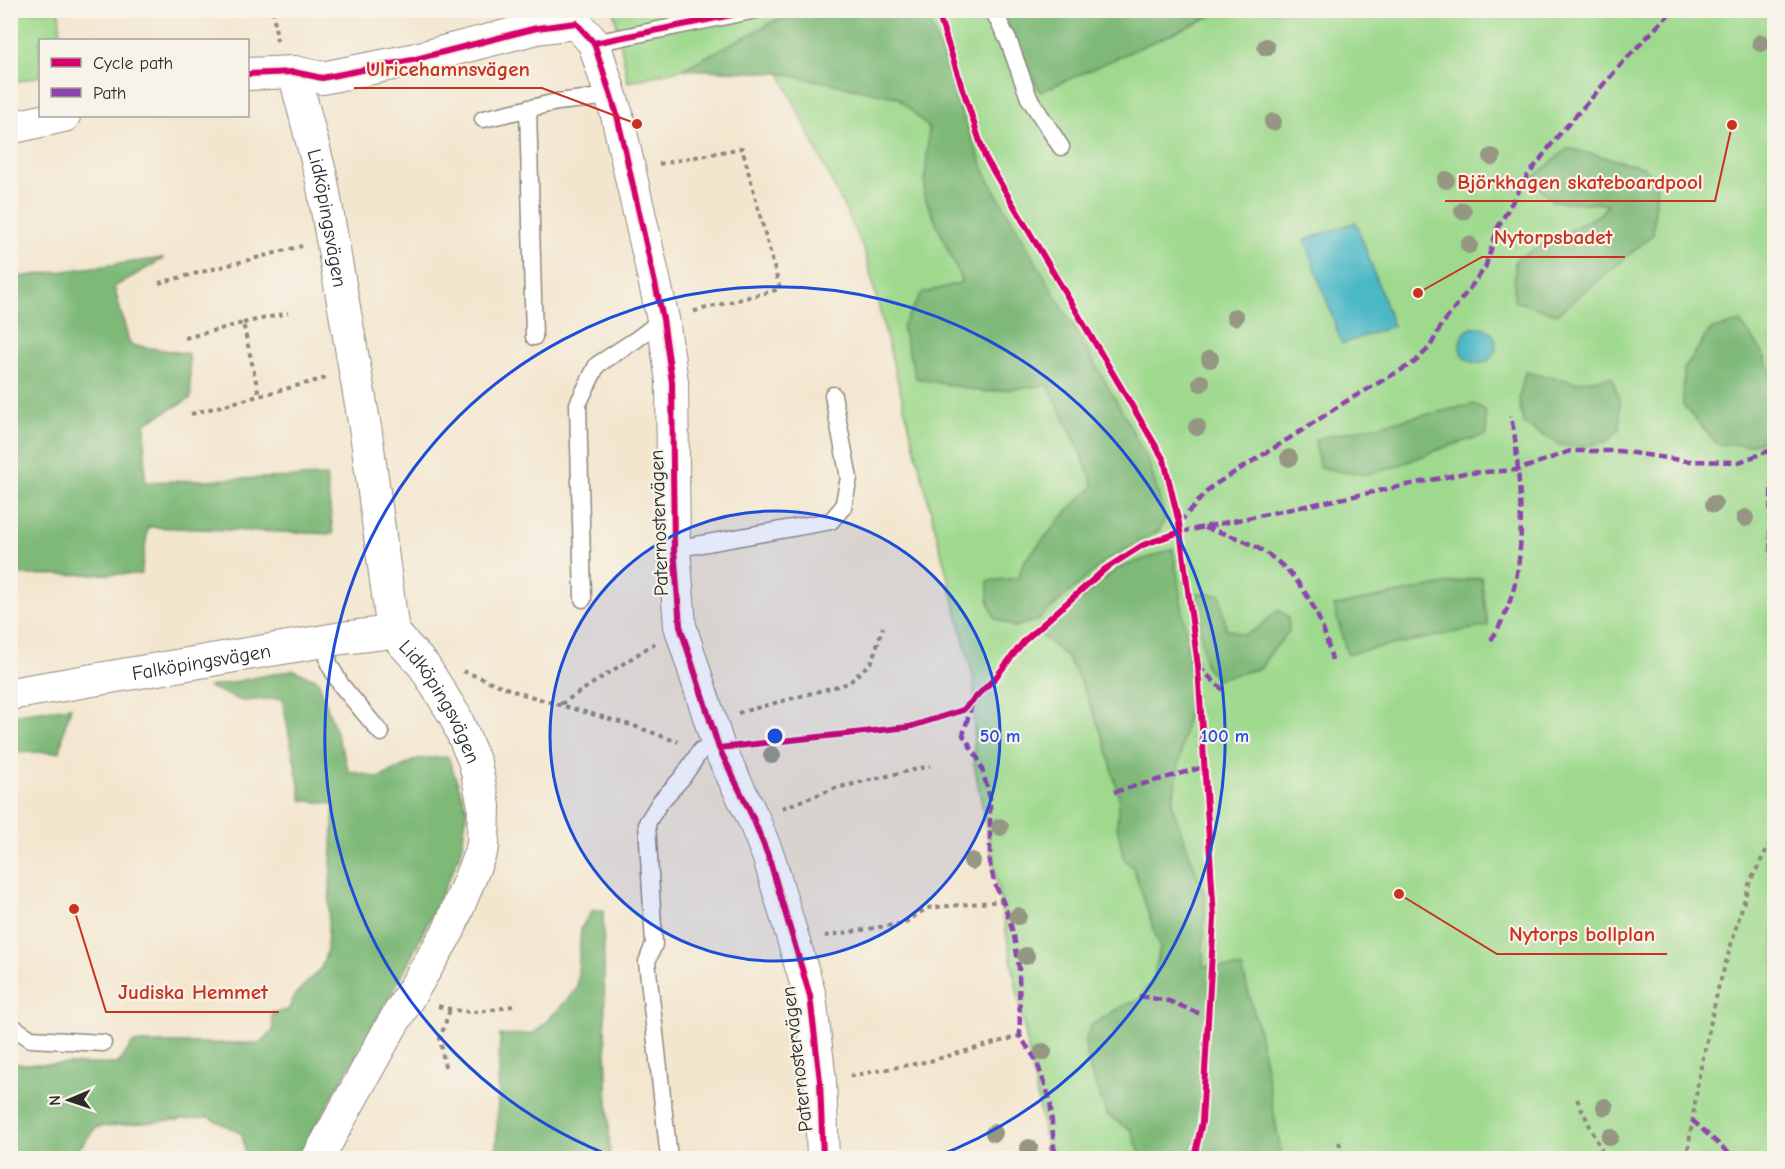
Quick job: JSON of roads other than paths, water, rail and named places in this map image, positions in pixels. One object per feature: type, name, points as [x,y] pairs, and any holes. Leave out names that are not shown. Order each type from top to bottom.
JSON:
[{"type":"street","points":[[249,74],[294,72],[322,78],[363,71],[537,28],[585,33]]},
{"type":"street","name":"Paternostervägen","points":[[585,33],[611,96],[663,319],[672,382],[674,549],[680,626],[719,748],[753,818],[769,858],[810,996],[820,1081],[823,1158]]},
{"type":"street","name":"Lidköpingsvägen","points":[[294,72],[321,176],[332,238],[366,433],[393,632],[424,666],[455,717],[475,763],[484,806],[483,846],[449,930],[318,1158]]},
{"type":"street","points":[[10,128],[59,117]]},
{"type":"street","name":"Falköpingsvägen","points":[[10,694],[326,641],[393,632]]},
{"type":"lane","points":[[585,33],[756,10]]},
{"type":"lane","points":[[993,10],[1009,42],[1029,98],[1061,147]]},
{"type":"lane","points":[[483,119],[557,102],[611,96]]},
{"type":"lane","points":[[528,108],[534,337]]},
{"type":"lane","points":[[583,599],[578,404],[597,365],[663,319]]},
{"type":"lane","points":[[674,549],[831,521],[843,507],[849,478],[833,395]]},
{"type":"lane","points":[[326,641],[329,664],[341,685],[381,734]]},
{"type":"lane","points":[[669,1158],[647,962],[654,944],[647,823],[660,802],[682,778],[701,750]]},
{"type":"lane","points":[[10,1025],[31,1039],[103,1043]]},
{"type":"water","points":[[1356,222],[1393,326],[1342,344],[1305,240]]},
{"type":"water","points":[[1478,327],[1491,332],[1496,345],[1491,358],[1478,363],[1465,358],[1460,345],[1465,332]]},
{"type":"place","name":"Ulricehamnsvägen","points":[[637,124]]},
{"type":"place","name":"Björkhagen skateboardpool","points":[[1732,125]]},
{"type":"place","name":"Nytorpsbadet","points":[[1418,293]]},
{"type":"place","name":"Nytorps bollplan","points":[[1399,894]]},
{"type":"place","name":"Judiska Hemmet","points":[[74,909]]}]
